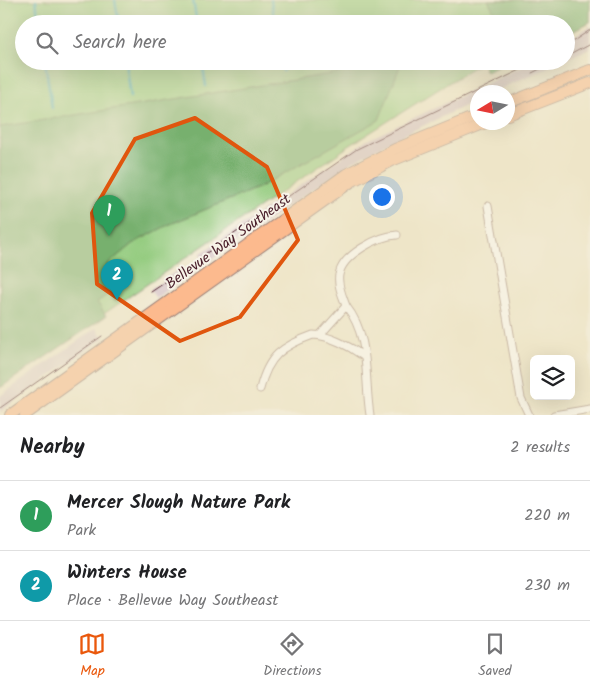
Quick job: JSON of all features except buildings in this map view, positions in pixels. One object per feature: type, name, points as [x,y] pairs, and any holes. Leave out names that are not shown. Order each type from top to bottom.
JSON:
[{"type":"main road","points":[[515,100],[590,70]]},
{"type":"main road","points":[[515,112],[590,82]]},
{"type":"main road","name":"Bellevue Way Southeast","points":[[10,415],[346,174],[394,149],[470,118]]},
{"type":"main road","name":"Bellevue Way Southeast","points":[[25,415],[351,182],[394,160],[470,129]]},
{"type":"street","points":[[488,206],[522,398],[528,414]]},
{"type":"street","points":[[370,415],[368,374],[363,356],[361,330],[356,318],[346,306],[339,284],[339,275],[342,267],[353,255],[385,236],[397,235]]},
{"type":"street","points":[[320,335],[346,306]]},
{"type":"street","points":[[260,389],[268,363],[274,356],[306,338],[320,335],[355,350],[363,356]]},
{"type":"street","points":[[554,415],[590,409]]},
{"type":"highlighted area","points":[[195,118],[267,167],[298,240],[240,317],[180,341],[97,284],[92,213],[135,139]]},
{"type":"shaded area","points":[[590,25],[590,48],[575,55],[575,36]]},
{"type":"shaded area","points":[[515,70],[542,70],[509,85],[483,85]]},
{"type":"shaded area","points":[[470,91],[470,103],[387,143],[349,164],[207,263],[200,254],[367,140]]},
{"type":"shaded area","points":[[178,270],[184,279],[156,298],[150,290]]},
{"type":"shaded area","points":[[96,328],[104,338],[0,412],[0,396]]},
{"type":"green space","points":[[0,0],[579,0],[556,15],[15,15],[15,70],[469,70],[349,146],[0,385]]},
{"type":"green space","points":[[488,0],[590,0],[590,22],[575,30],[575,15],[496,15]]},
{"type":"green space","points":[[356,70],[398,70],[379,120],[260,187],[168,225],[132,244],[107,265],[115,290],[97,302],[106,316],[0,388],[0,127]]},
{"type":"waterway","points":[[36,0],[38,15]]},
{"type":"waterway","points":[[115,0],[118,15]]},
{"type":"waterway","points":[[193,0],[196,15]]},
{"type":"waterway","points":[[271,0],[274,15]]},
{"type":"waterway","points":[[46,70],[52,108]]},
{"type":"waterway","points":[[126,70],[130,97]]},
{"type":"waterway","points":[[203,70],[206,86]]},
{"type":"tram line","points":[[575,40],[590,30]]},
{"type":"tram line","points":[[575,52],[590,44]]},
{"type":"tram line","points":[[202,256],[357,149],[520,70]]},
{"type":"tram line","points":[[532,73],[538,70]]},
{"type":"tram line","points":[[151,292],[179,273]]},
{"type":"tram line","points":[[0,408],[102,336]]},
{"type":"place","name":"Mercer Slough Nature Park","points":[[109,236]]},
{"type":"place","name":"Winters House","points":[[117,300]]}]
